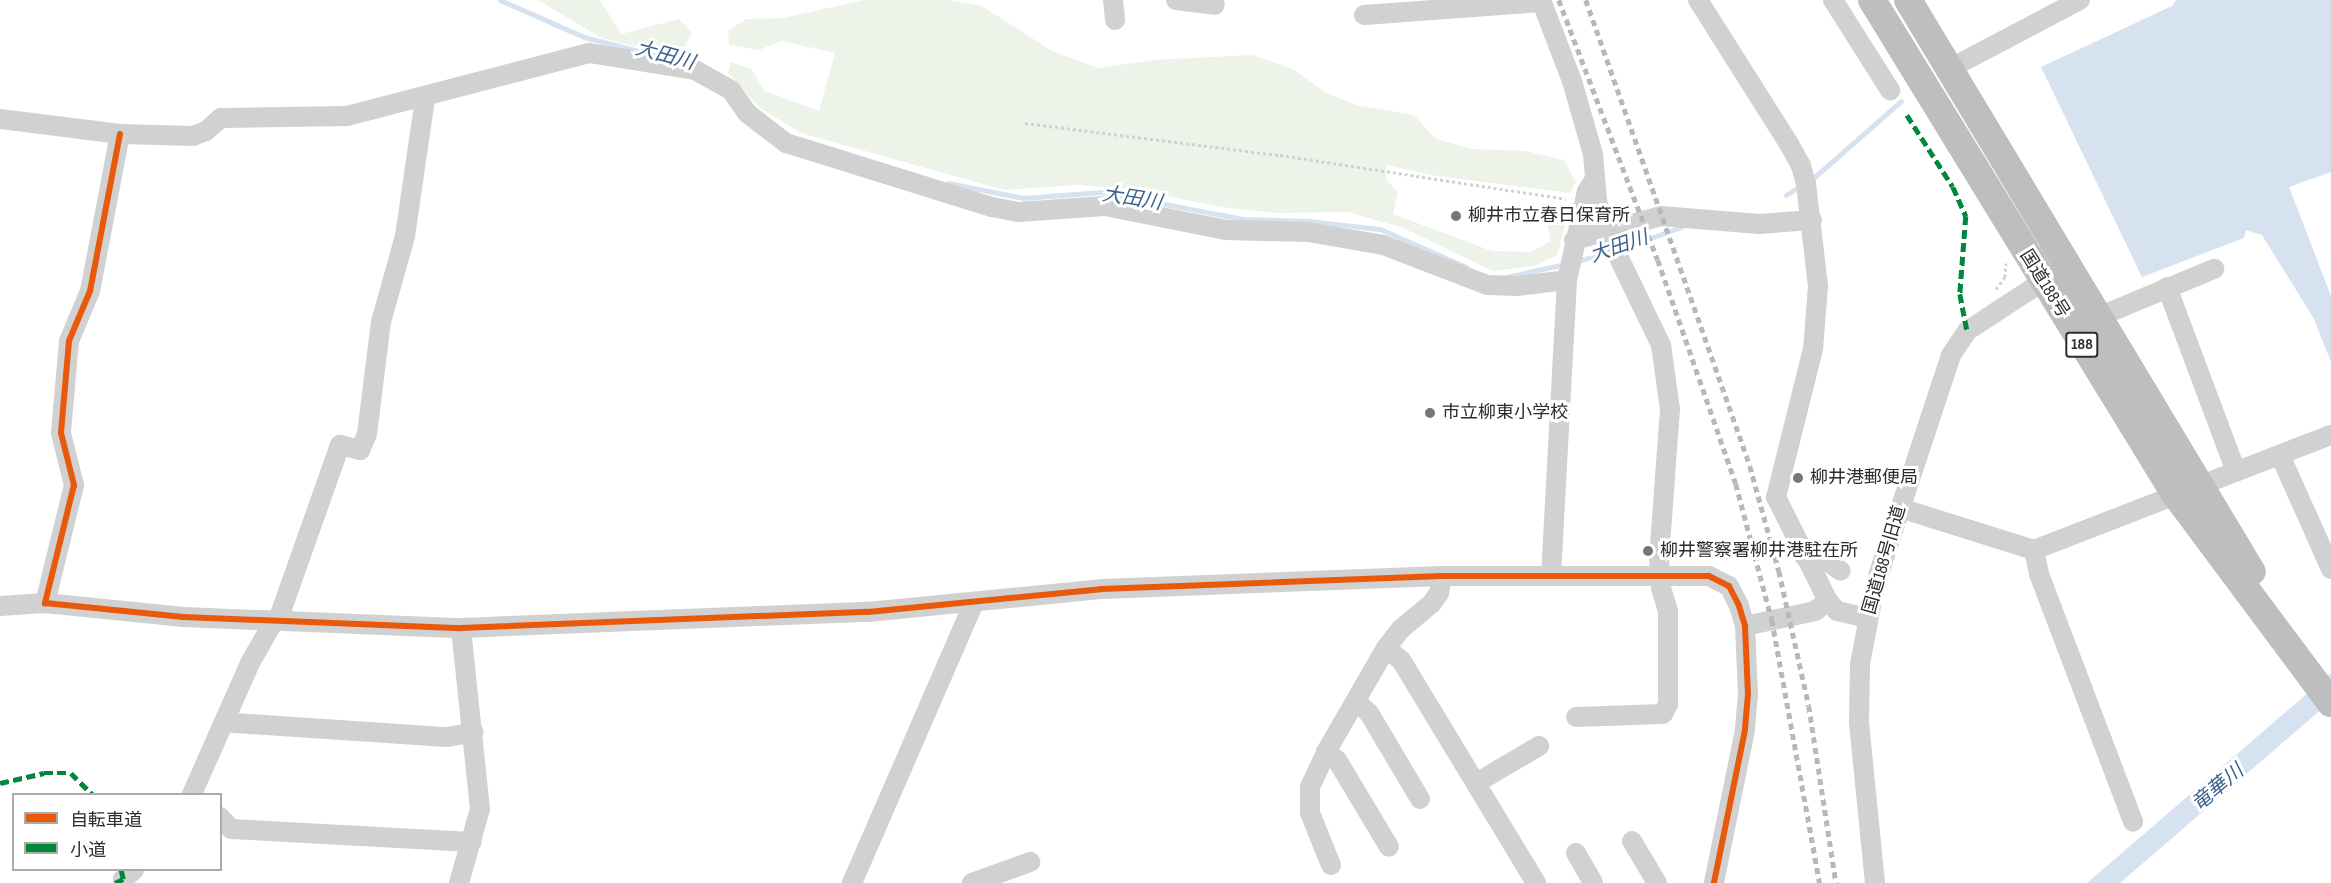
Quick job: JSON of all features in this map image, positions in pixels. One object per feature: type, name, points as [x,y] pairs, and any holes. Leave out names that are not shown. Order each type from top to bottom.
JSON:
[{"type":"highway","name":"国道188号","points":[[1872,0],[2042,281],[2175,494],[2331,703]]},
{"type":"highway","name":"国道188号","points":[[1908,0],[2067,267],[2203,486],[2312,677]]},
{"type":"street","points":[[1113,0],[1115,20]]},
{"type":"street","points":[[1176,0],[1215,5]]},
{"type":"street","points":[[1698,0],[1801,166],[1812,220],[1818,285],[1813,349],[1776,497],[1828,601],[1837,611],[1867,618]]},
{"type":"street","points":[[1833,0],[1890,90]]},
{"type":"street","points":[[1949,69],[2080,0]]},
{"type":"street","points":[[1364,15],[1541,1],[1572,81],[1593,154],[1595,180],[1607,232],[1648,314],[1667,372],[1670,409],[1663,471],[1660,576],[1668,611],[1668,704],[1663,714],[1576,717]]},
{"type":"street","points":[[0,119],[120,134],[194,136],[206,131],[221,118],[232,116],[347,116],[425,99],[536,65],[589,53],[695,70],[714,78],[730,90],[747,113],[786,143],[992,207],[1018,212],[1105,206],[1226,230],[1308,232],[1383,245],[1487,285],[1518,286],[1569,261],[1607,232],[1661,216],[1759,224],[1812,220]]},
{"type":"street","points":[[195,793],[250,663],[276,620],[340,445],[360,450],[367,434],[381,322],[405,236],[425,99]]},
{"type":"street","points":[[45,603],[74,485],[61,433],[69,341],[90,291],[120,134]]},
{"type":"street","points":[[1551,576],[1569,261],[1584,202],[1595,180]]},
{"type":"street","name":"国道188号旧道","points":[[1875,883],[1859,722],[1860,664],[1867,618],[1900,508],[1951,355],[1967,331],[2067,267]]},
{"type":"street","points":[[2098,317],[2214,269]]},
{"type":"street","points":[[2167,288],[2236,472]]},
{"type":"street","points":[[1900,508],[2034,550],[2331,435]]},
{"type":"street","points":[[2280,455],[2331,569]]},
{"type":"street","points":[[2034,550],[2039,574],[2133,822]]},
{"type":"street","points":[[1804,556],[1821,557],[1841,571]]},
{"type":"street","points":[[0,606],[45,603],[183,617],[461,628],[745,619],[974,603],[1101,589],[1443,576],[1694,574],[1719,580],[1729,586],[1744,626],[1745,730],[1714,883]]},
{"type":"street","points":[[1331,865],[1310,813],[1310,787],[1326,752],[1386,648],[1401,629],[1432,603],[1439,593],[1443,576]]},
{"type":"street","points":[[1744,626],[1815,610],[1828,601]]},
{"type":"street","points":[[852,883],[974,603]]},
{"type":"street","points":[[459,883],[480,810],[474,732],[461,628]]},
{"type":"street","points":[[1386,648],[1401,660],[1478,782],[1536,883]]},
{"type":"street","points":[[1356,701],[1369,713],[1420,799]]},
{"type":"street","points":[[226,719],[234,723],[447,737],[474,732]]},
{"type":"street","points":[[1478,782],[1539,746]]},
{"type":"street","points":[[1326,752],[1337,760],[1389,847]]},
{"type":"street","points":[[222,819],[231,829],[472,843]]},
{"type":"street","points":[[1632,841],[1657,883]]},
{"type":"street","points":[[1576,853],[1593,883]]},
{"type":"street","points":[[972,883],[1030,862]]},
{"type":"street","points":[[124,883],[123,879],[133,871]]},
{"type":"path","points":[[1025,123],[1280,155],[1584,202]]},
{"type":"shaded area","points":[[538,0],[600,0],[621,34],[679,19],[692,32],[684,48],[633,46],[601,38]]},
{"type":"shaded area","points":[[864,0],[947,0],[982,6],[1052,51],[1098,68],[1154,60],[1252,55],[1293,69],[1328,94],[1357,105],[1414,115],[1436,139],[1472,149],[1526,151],[1564,160],[1576,182],[1570,193],[1437,176],[1386,165],[1386,180],[1398,192],[1393,214],[1492,251],[1531,252],[1551,241],[1543,204],[1570,208],[1557,255],[1534,266],[1493,271],[1403,228],[1348,212],[1277,213],[1222,207],[1131,189],[1077,185],[1004,190],[801,133],[760,108],[728,73],[731,62],[751,69],[765,91],[819,111],[835,53],[782,41],[759,50],[729,45],[728,31],[746,19],[783,18]]},
{"type":"water","points":[[2176,0],[2331,0],[2331,172],[2289,187],[2331,296],[2331,362],[2314,319],[2262,235],[2246,230],[2244,238],[2142,277],[2041,67],[2172,6]]},
{"type":"water","name":"竜華川","points":[[2331,673],[2331,701],[2120,883],[2087,883]]},
{"type":"waterway","name":"大田川","points":[[500,0],[584,37],[638,51]]},
{"type":"waterway","name":"大田川","points":[[1810,181],[1901,101]]},
{"type":"waterway","name":"大田川","points":[[948,183],[1023,198],[1102,192],[1242,219],[1308,221],[1380,229],[1466,267]]},
{"type":"waterway","name":"大田川","points":[[1786,195],[1800,186]]},
{"type":"waterway","name":"大田川","points":[[1620,249],[1681,227]]},
{"type":"waterway","name":"大田川","points":[[1577,261],[1611,252]]},
{"type":"waterway","name":"大田川","points":[[1506,277],[1565,264]]},
{"type":"railway","points":[[1559,0],[1658,260],[1736,484],[1772,620],[1820,883]]},
{"type":"railway","points":[[1586,0],[1750,466],[1779,571],[1809,706],[1836,883]]},
{"type":"marked path","points":[[1907,115],[1953,187],[1966,216],[1960,294],[1967,331]]},
{"type":"marked path","points":[[0,783],[44,773],[71,773],[91,793]]},
{"type":"marked path","points":[[115,883],[123,879],[121,871]]},
{"type":"cycle path","points":[[120,134],[90,291],[69,341],[61,433],[74,485],[45,603],[183,617],[461,628],[868,612],[1101,589],[1442,576],[1709,576],[1729,586],[1739,606],[1745,626],[1748,694],[1745,730],[1714,883]]},
{"type":"place","name":"柳井市立春日保育所","points":[[1456,216]]},
{"type":"place","name":"市立柳東小学校","points":[[1430,413]]},
{"type":"place","name":"柳井港郵便局","points":[[1798,478]]},
{"type":"place","name":"柳井警察署柳井港駐在所","points":[[1648,551]]}]
